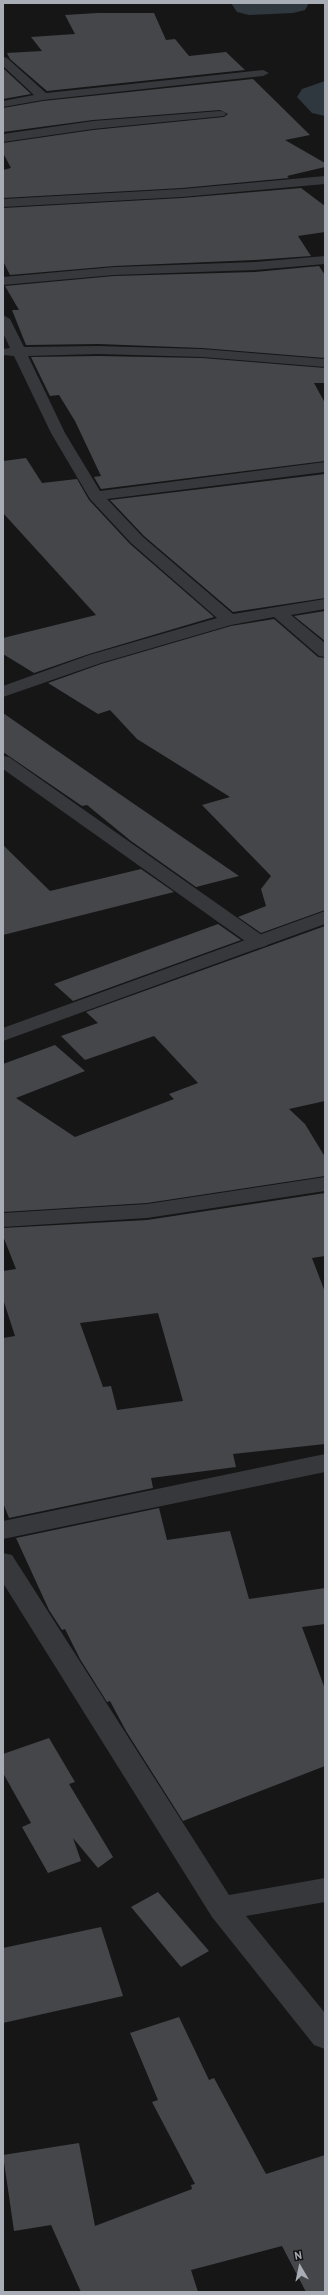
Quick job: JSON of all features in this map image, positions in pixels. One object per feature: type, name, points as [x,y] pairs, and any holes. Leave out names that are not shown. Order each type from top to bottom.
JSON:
[{"type":"street","points":[[3,60],[43,96]]},
{"type":"street","points":[[3,104],[43,96],[263,73]]},
{"type":"street","points":[[3,138],[93,125],[220,114]]},
{"type":"street","points":[[3,203],[182,193],[325,180]]},
{"type":"street","points":[[3,281],[114,271],[254,266],[325,260]]},
{"type":"street","points":[[3,320],[58,433],[95,496],[137,540],[229,620]]},
{"type":"street","points":[[3,352],[98,350],[202,353],[325,363]]},
{"type":"street","points":[[95,496],[325,467]]},
{"type":"street","points":[[3,692],[95,659],[229,620],[325,604]]},
{"type":"street","points":[[278,612],[325,652]]},
{"type":"street","points":[[3,761],[259,942]]},
{"type":"street","points":[[3,1036],[325,917]]},
{"type":"street","points":[[3,1220],[147,1211],[325,1184]]},
{"type":"street","points":[[3,1530],[325,1463]]},
{"type":"street","points":[[3,1562],[222,1908],[325,2036]]},
{"type":"street","points":[[222,1908],[325,1890]]},
{"type":"building","points":[[98,13],[154,13],[166,40],[175,39],[189,56],[226,52],[245,70],[47,91],[10,59],[7,53],[42,51],[31,37],[75,34],[65,15]]},
{"type":"building","points":[[4,69],[31,94],[3,99]]},
{"type":"building","points":[[253,79],[310,135],[285,140],[325,163],[325,167],[287,176],[289,178],[182,188],[3,198],[3,170],[11,168],[3,153],[3,143],[93,130],[224,117],[228,114],[220,110],[93,120],[3,132],[3,108],[43,101]]},
{"type":"building","points":[[301,188],[325,206],[325,232],[298,236],[311,256],[114,266],[10,275],[3,261],[3,208],[182,198]]},
{"type":"building","points":[[319,266],[325,275],[325,358],[202,348],[98,344],[26,345],[12,310],[19,310],[5,286],[114,276],[255,272]]},
{"type":"building","points":[[98,356],[202,358],[325,368],[325,383],[314,383],[325,403],[325,461],[101,489],[94,477],[101,476],[75,421],[59,395],[50,396],[31,357]]},
{"type":"building","points":[[26,458],[42,483],[77,479],[89,500],[130,544],[214,617],[89,654],[34,673],[3,654],[3,638],[96,615],[3,513],[3,461]]},
{"type":"building","points":[[325,474],[325,598],[233,612],[144,536],[110,500]]},
{"type":"building","points":[[325,611],[325,641],[294,616]]},
{"type":"building","points":[[274,619],[318,657],[325,658],[325,910],[261,933],[238,917],[266,906],[261,889],[271,876],[202,805],[230,797],[137,739],[110,710],[98,714],[48,683],[101,664],[231,626]]},
{"type":"building","points":[[3,713],[239,876],[196,887],[131,841],[87,805],[82,806],[3,752]]},
{"type":"building","points":[[3,845],[50,891],[141,869],[174,892],[3,935]]},
{"type":"building","points":[[218,924],[241,940],[73,1001],[54,984]]},
{"type":"building","points":[[325,926],[325,1101],[289,1109],[305,1124],[325,1157],[325,1176],[147,1203],[3,1212],[3,1064],[55,1045],[85,1071],[16,1098],[75,1137],[174,1099],[169,1094],[198,1083],[154,1036],[85,1060],[61,1036],[98,1023],[86,1012]]},
{"type":"building","points":[[325,1193],[325,1256],[312,1258],[325,1292],[325,1444],[233,1454],[236,1467],[151,1478],[153,1488],[9,1518],[3,1503],[3,1338],[15,1336],[3,1299],[3,1271],[16,1269],[3,1236],[3,1228],[147,1220]],"holes":[[[158,1313],[183,1401],[117,1410],[111,1386],[103,1387],[80,1323]]]},
{"type":"building","points":[[159,1508],[167,1540],[230,1531],[249,1599],[325,1588],[325,1624],[302,1627],[325,1689],[325,1766],[183,1821],[126,1731],[110,1701],[107,1702],[80,1659],[65,1629],[62,1630],[49,1610],[16,1538]]},
{"type":"building","points":[[49,1738],[75,1782],[69,1784],[113,1857],[98,1868],[73,1838],[81,1861],[48,1873],[22,1827],[31,1823],[3,1773],[3,1754]]},
{"type":"building","points":[[158,1892],[209,1951],[181,1967],[131,1907]]},
{"type":"building","points":[[101,1927],[123,1996],[3,2023],[3,1948]]},
{"type":"building","points":[[179,2017],[209,2080],[214,2078],[266,2174],[325,2155],[325,2292],[306,2292],[282,2246],[191,2270],[198,2292],[81,2292],[51,2225],[14,2231],[3,2155],[79,2143],[95,2226],[192,2189],[191,2185],[195,2184],[152,2102],[158,2100],[130,2033]]},
{"type":"waterway","points":[[247,3],[249,5],[293,3]]},
{"type":"waterway","points":[[325,92],[315,97],[325,105]]}]
